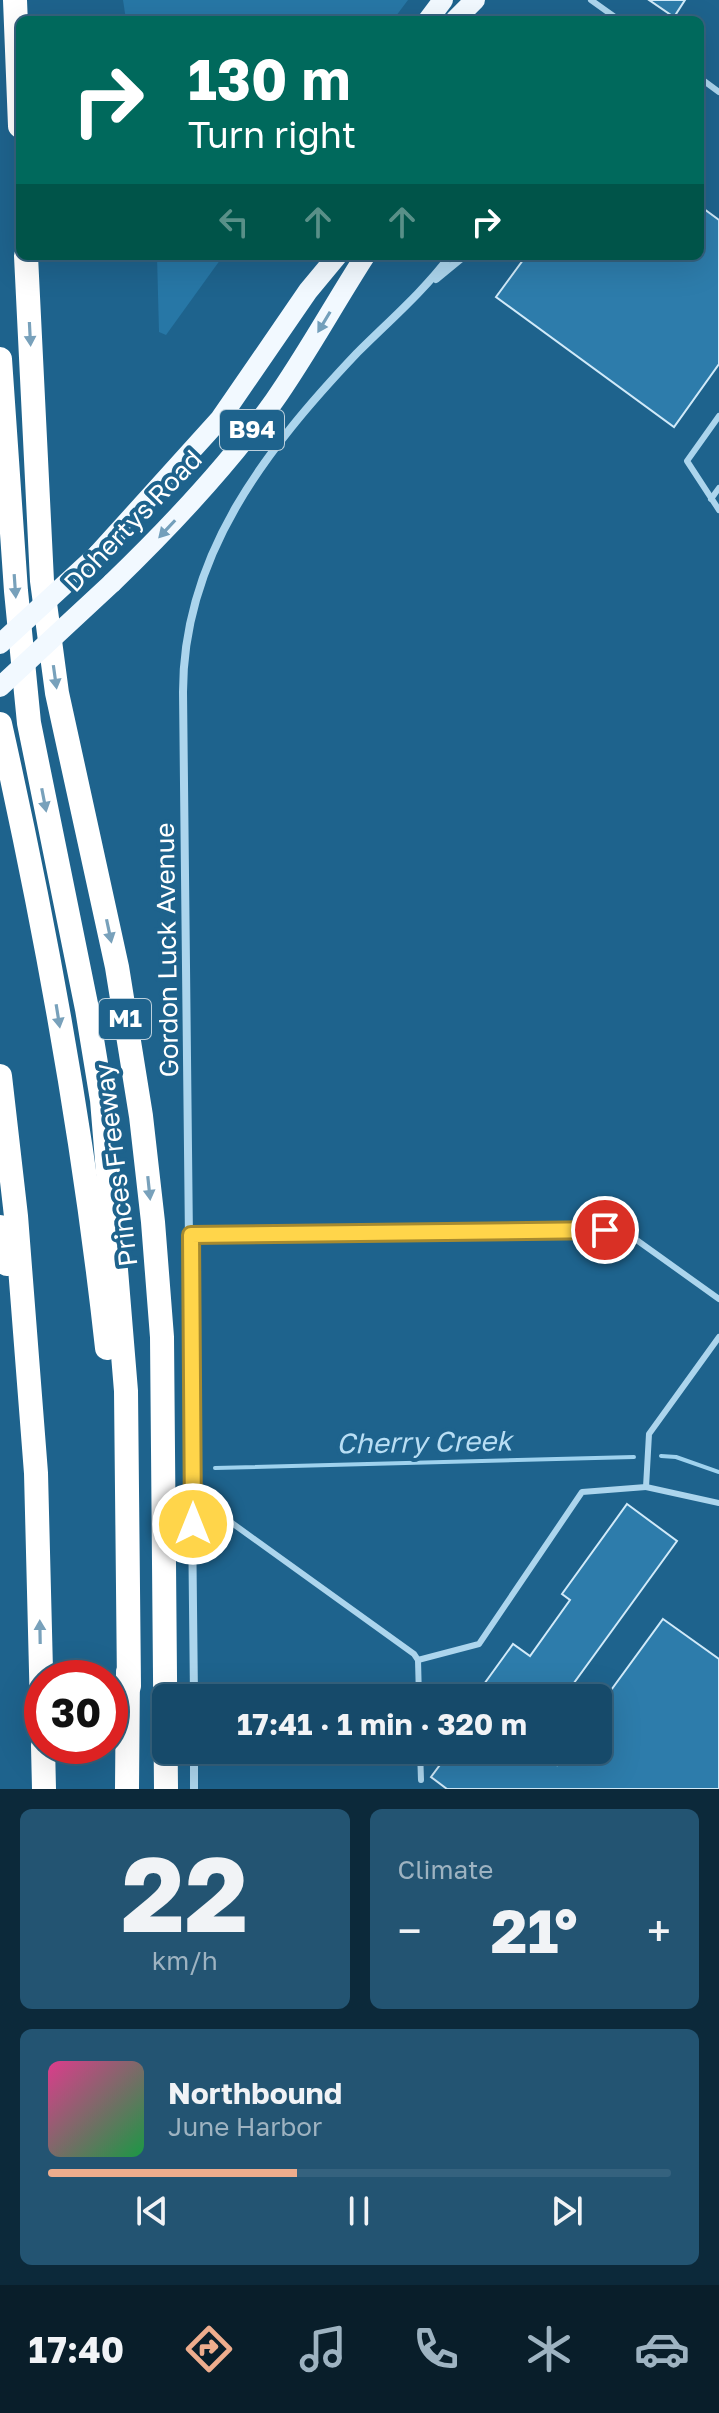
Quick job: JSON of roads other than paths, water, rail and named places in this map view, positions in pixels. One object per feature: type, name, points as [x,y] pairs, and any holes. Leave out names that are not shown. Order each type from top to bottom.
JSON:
[{"type":"highway","points":[[15,0],[16,25]]},
{"type":"highway","name":"Princes Freeway","points":[[26,260],[42,581],[57,693],[117,967],[141,1116],[153,1222],[162,1352],[166,1789]]},
{"type":"highway","points":[[0,359],[16,591],[29,723],[87,1009],[102,1100],[126,1391],[129,1686]]},
{"type":"highway","points":[[0,724],[24,829]]},
{"type":"highway","name":"M1","points":[[0,746],[24,829]]},
{"type":"highway","name":"Princes Freeway","points":[[24,829],[41,916],[99,1278],[116,1436],[129,1686],[127,1789]]},
{"type":"highway","points":[[0,1076],[16,1216],[36,1473],[41,1660]]},
{"type":"highway","points":[[0,1227],[16,1312],[36,1473]]},
{"type":"highway","points":[[43,1764],[44,1789]]},
{"type":"main road","points":[[459,16],[475,0]]},
{"type":"main road","name":"Dohertys Road","points":[[0,644],[98,554],[220,419],[308,291],[334,260]]},
{"type":"main road","name":"Dohertys Road","points":[[0,687],[112,583],[200,493],[296,369],[363,260]]},
{"type":"street","name":"Gordon Luck Avenue","points":[[429,284],[447,260]]},
{"type":"street","name":"Gordon Luck Avenue","points":[[194,1684],[183,681],[192,605],[204,566],[221,533],[278,448],[356,354],[429,284],[459,260]]},
{"type":"street","points":[[194,1764],[194,1789]]},
{"type":"lane","points":[[591,0],[613,16]]},
{"type":"lane","points":[[719,416],[687,461],[719,510]]},
{"type":"lane","points":[[711,499],[719,488]]},
{"type":"lane","points":[[191,1235],[605,1230],[620,1232],[642,1243],[719,1299]]},
{"type":"lane","points":[[646,1487],[649,1434],[719,1337]]},
{"type":"lane","points":[[418,1660],[479,1644],[582,1492],[646,1487],[719,1503]]},
{"type":"lane","points":[[193,1495],[406,1647],[418,1660],[419,1684]]},
{"type":"lane","points":[[420,1764],[421,1780]]},
{"type":"waterway","name":"Cherry Creek","points":[[661,1456],[676,1457],[719,1472]]},
{"type":"waterway","name":"Cherry Creek","points":[[215,1468],[634,1457]]}]
